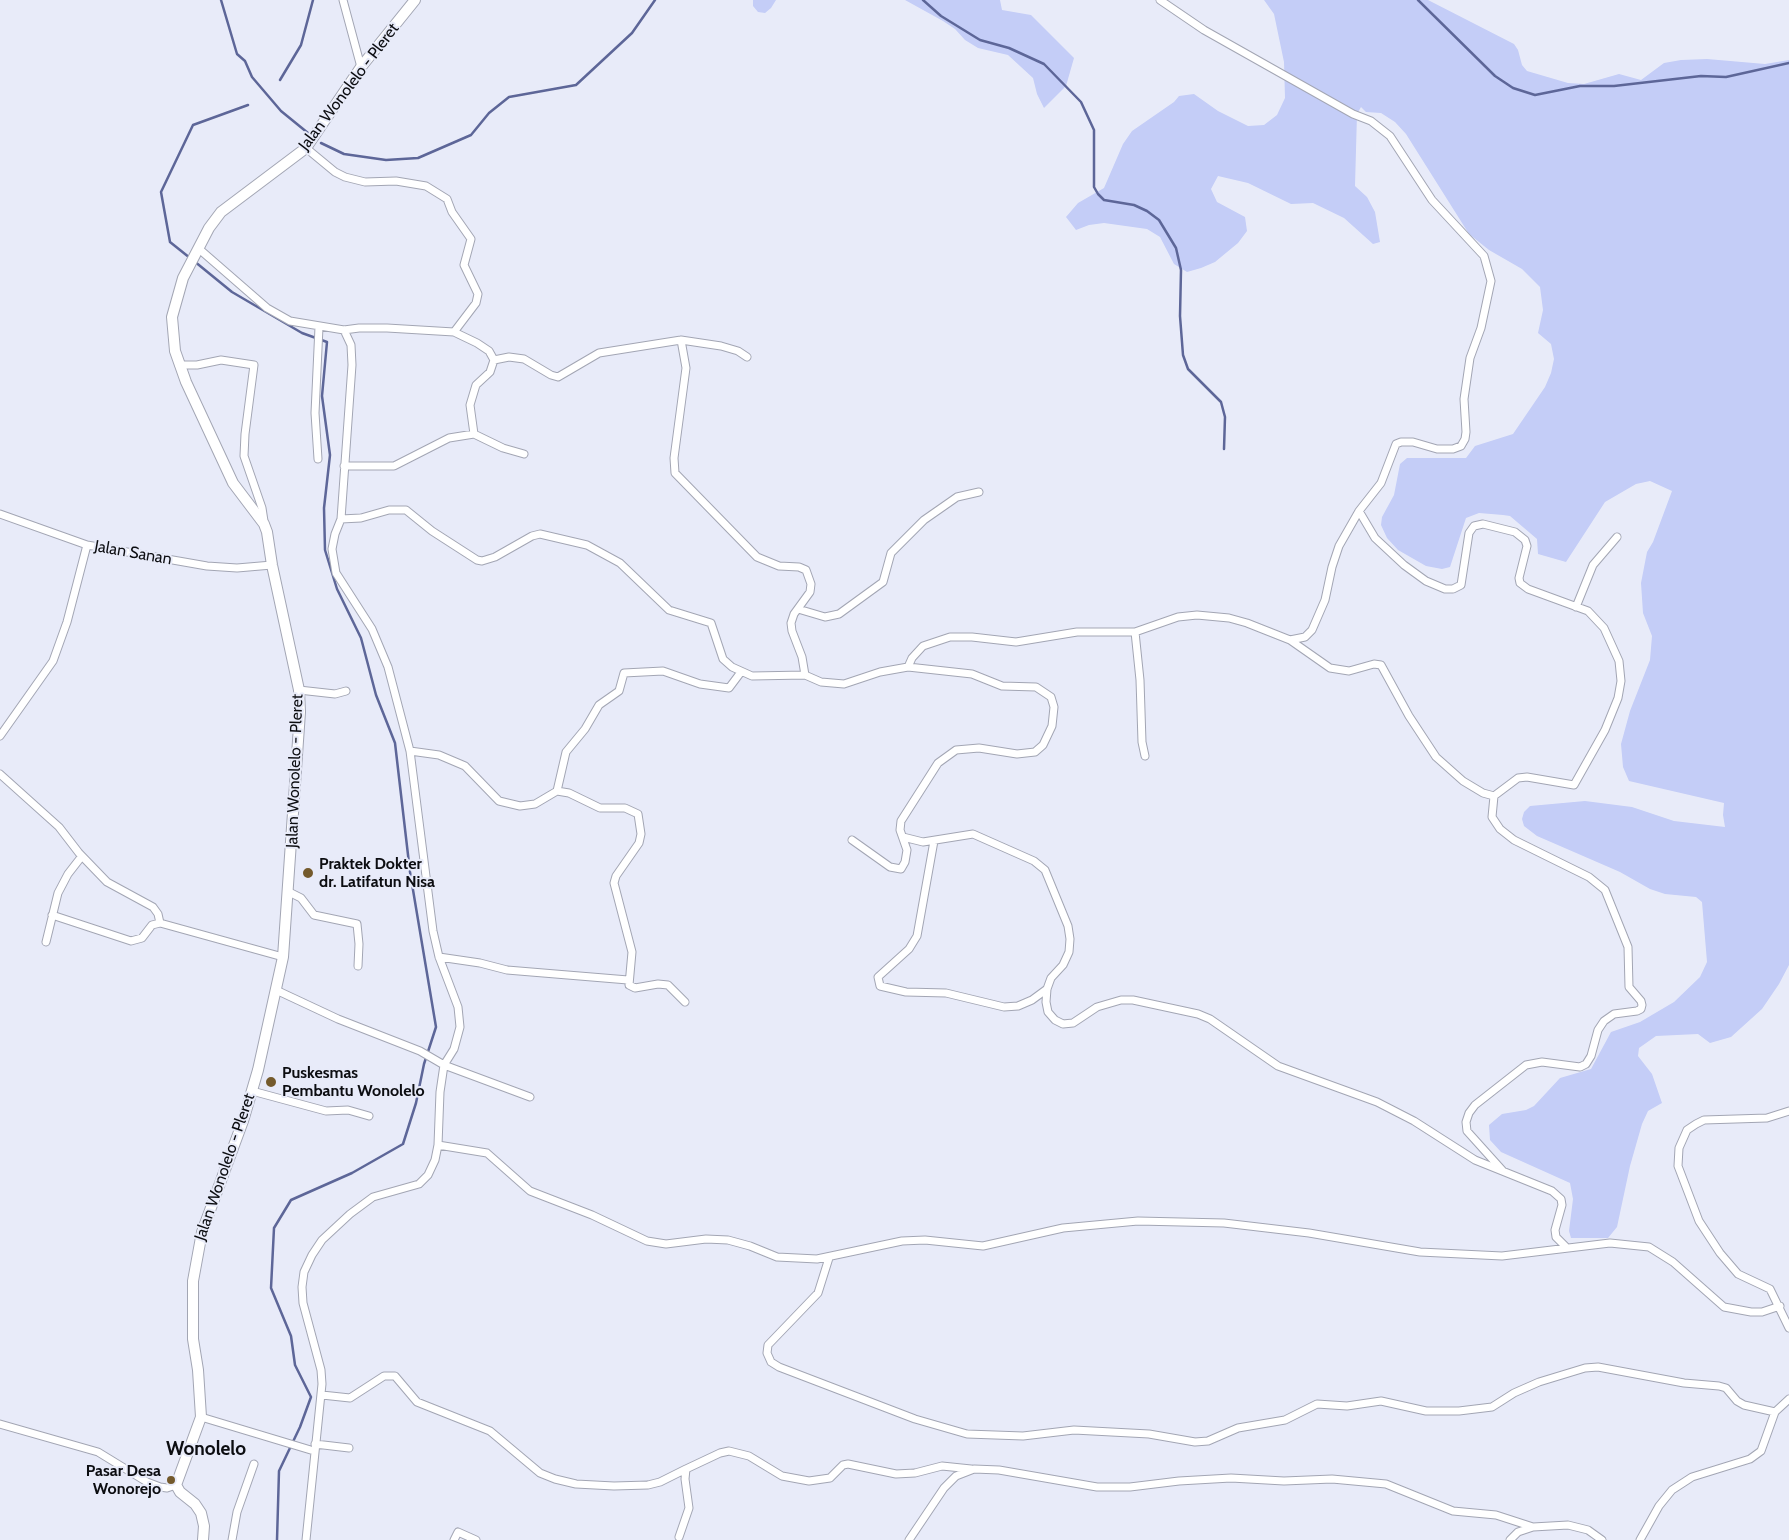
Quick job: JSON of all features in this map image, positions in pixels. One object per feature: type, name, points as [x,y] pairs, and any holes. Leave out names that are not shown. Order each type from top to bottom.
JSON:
[{"type":"main road","name":"Jalan Wonolelo - Pleret","points":[[176,1485],[201,1417],[199,1378],[193,1339],[193,1281],[196,1256],[202,1232],[243,1121],[252,1091],[283,957],[300,712],[299,690],[272,565],[270,544],[264,524],[233,483],[178,365],[172,317],[183,278],[196,250],[221,212],[306,148],[361,68],[415,0]]},
{"type":"main road","points":[[176,1485],[180,1492],[195,1504],[201,1513],[204,1526],[203,1540]]},
{"type":"street","points":[[343,0],[361,68]]},
{"type":"street","points":[[1160,0],[1204,30],[1238,47],[1269,67],[1370,122],[1390,136],[1432,200],[1484,256],[1491,281],[1481,328],[1470,358],[1464,399],[1465,439],[1460,446],[1453,449],[1437,449],[1413,442],[1396,444],[1381,483],[1359,512],[1339,546],[1332,567],[1325,600],[1312,630],[1306,637],[1290,640]]},
{"type":"street","points":[[306,148],[335,172],[345,177],[365,182],[396,181],[426,186],[447,199],[471,239],[464,266],[478,294],[476,303],[454,332]]},
{"type":"street","points":[[196,250],[276,314],[290,321],[319,330],[394,328],[454,332],[477,343],[489,351],[494,360],[490,372],[476,385],[470,405],[474,434]]},
{"type":"street","points":[[318,460],[315,413],[319,330]]},
{"type":"street","points":[[306,1540],[314,1448],[322,1395],[321,1370],[303,1303],[302,1287],[304,1272],[312,1255],[329,1234],[373,1197],[420,1184],[428,1175],[435,1160],[438,1145],[440,1092],[444,1065],[454,1049],[460,1027],[458,1007],[439,957],[427,899],[410,750],[388,666],[372,630],[336,573],[332,548],[341,519],[352,350],[344,330]]},
{"type":"street","points":[[494,360],[509,357],[524,359],[551,375],[558,377],[599,353],[681,340],[721,346],[747,356]]},
{"type":"street","points":[[681,340],[686,368],[674,458],[675,473],[757,556],[773,564],[798,567],[806,570],[811,584],[810,592],[791,623],[792,631],[802,657],[805,675]]},
{"type":"street","points":[[178,365],[197,365],[220,360],[252,364],[255,367],[245,434],[244,456],[262,508],[264,524]]},
{"type":"street","points":[[344,466],[394,466],[450,438],[474,434],[503,448],[524,454]]},
{"type":"street","points":[[798,609],[825,617],[839,614],[883,582],[891,553],[924,520],[957,497],[979,492]]},
{"type":"street","points":[[341,519],[361,518],[389,510],[406,510],[432,531],[477,560],[482,561],[495,557],[532,536],[540,534],[587,545],[620,564],[669,610],[711,623],[723,660],[741,672],[762,676],[805,675],[821,682],[844,684],[873,674],[908,667],[972,674],[1002,686],[1036,687],[1051,697],[1054,717],[1043,745],[1035,752],[1017,754],[979,748],[956,750],[946,756],[933,769],[901,821],[900,830],[906,844],[906,856],[903,867],[898,869],[890,867],[852,840]]},
{"type":"street","points":[[908,667],[912,658],[923,646],[950,637],[972,637],[1016,642],[1077,632],[1135,632],[1178,616],[1197,615],[1229,618],[1290,640],[1330,668],[1349,672],[1374,664],[1381,665],[1409,716],[1436,757],[1463,781],[1483,794],[1494,796],[1518,778],[1527,777],[1574,785],[1605,730],[1618,698],[1621,681],[1619,661],[1604,628],[1588,611],[1528,589],[1520,583],[1520,572],[1527,546],[1525,540],[1514,532],[1483,524],[1474,526],[1469,533],[1461,585],[1453,589],[1445,589],[1426,581],[1404,565],[1375,538],[1359,512]]},
{"type":"street","name":"Jalan Sanan","points":[[0,514],[87,545],[207,566],[237,568],[272,565]]},
{"type":"street","points":[[1576,607],[1593,565],[1617,537]]},
{"type":"street","points":[[0,736],[53,661],[67,622],[87,545]]},
{"type":"street","points":[[1135,632],[1140,680],[1142,742],[1145,756]]},
{"type":"street","points":[[557,791],[566,752],[585,730],[600,706],[619,691],[624,673],[662,672],[700,684],[729,688],[741,672]]},
{"type":"street","points":[[299,690],[329,694],[346,691]]},
{"type":"street","points":[[410,750],[439,755],[465,766],[490,794],[508,804],[520,806],[535,804],[557,791],[569,793],[600,808],[624,808],[638,814],[641,834],[639,842],[616,876],[614,883],[632,952],[629,985],[635,988],[658,984],[668,985],[685,1002]]},
{"type":"street","points":[[0,774],[60,827],[82,856],[107,882],[152,908],[158,914],[160,923]]},
{"type":"street","points":[[1494,796],[1492,817],[1500,829],[1514,840],[1589,877],[1605,890],[1628,947],[1629,987],[1642,1000],[1641,1009],[1614,1014],[1604,1021],[1598,1030],[1591,1056],[1586,1064],[1580,1067],[1542,1062],[1526,1065],[1475,1105],[1469,1113],[1468,1131],[1503,1171]]},
{"type":"street","points":[[903,836],[923,842],[973,834],[1034,862],[1045,870],[1068,926],[1070,939],[1069,952],[1047,989],[1048,1012],[1055,1020],[1063,1024],[1073,1023],[1097,1007],[1121,1000],[1198,1014],[1221,1026],[1278,1066],[1377,1102],[1414,1121],[1475,1160],[1552,1191],[1561,1199],[1562,1205],[1555,1230],[1556,1237],[1567,1248]]},
{"type":"street","points":[[934,841],[917,936],[909,949],[878,977],[880,986],[906,992],[946,993],[1004,1007],[1018,1006],[1032,1000],[1047,989]]},
{"type":"street","points":[[46,942],[58,893],[68,874],[82,856]]},
{"type":"street","points":[[289,892],[301,898],[314,915],[357,924],[359,944],[358,966]]},
{"type":"street","points":[[52,915],[131,940],[142,938],[152,926],[160,923],[283,957]]},
{"type":"street","points":[[439,957],[480,963],[507,970],[628,980]]},
{"type":"street","points":[[276,990],[338,1019],[420,1051],[444,1065],[530,1097]]},
{"type":"street","points":[[252,1091],[326,1111],[348,1110],[369,1116]]},
{"type":"street","points":[[1789,1110],[1767,1118],[1704,1120],[1696,1124],[1687,1130],[1679,1148],[1678,1166],[1699,1221],[1720,1253],[1738,1274],[1770,1289],[1780,1306],[1789,1328]]},
{"type":"street","points":[[438,1145],[487,1153],[530,1191],[647,1241],[666,1244],[728,1240],[750,1246],[776,1257],[798,1259],[829,1258],[902,1241],[925,1240],[983,1246],[1063,1228],[1138,1221],[1224,1223],[1309,1233],[1420,1252],[1502,1256],[1610,1243],[1649,1248],[1673,1262],[1724,1307],[1762,1312],[1780,1306]]},
{"type":"street","points":[[829,1258],[818,1293],[768,1345],[767,1354],[771,1362],[779,1367],[915,1419],[967,1434],[1023,1436],[1074,1430],[1149,1434],[1196,1442],[1208,1441],[1238,1428],[1285,1420],[1317,1404],[1347,1406],[1381,1401],[1426,1411],[1459,1411],[1492,1407],[1514,1393],[1539,1382],[1586,1368],[1598,1367],[1684,1383],[1719,1386],[1726,1388],[1737,1401],[1744,1405],[1775,1412]]},
{"type":"street","points":[[322,1395],[350,1398],[384,1376],[395,1376],[417,1402],[490,1431],[501,1438],[540,1473],[576,1484],[648,1485],[660,1482],[720,1453],[729,1451],[749,1456],[782,1476],[809,1480],[830,1478],[843,1465],[848,1464],[896,1474],[915,1473],[942,1466],[999,1470],[1096,1486],[1130,1487],[1179,1481],[1231,1478],[1284,1481],[1332,1479],[1386,1484],[1453,1512],[1496,1515],[1533,1527]]},
{"type":"street","points":[[1640,1540],[1659,1506],[1672,1490],[1692,1477],[1750,1459],[1761,1451],[1775,1412],[1789,1399]]},
{"type":"street","points":[[201,1417],[314,1448],[349,1448]]},
{"type":"street","points":[[0,1424],[98,1452],[148,1482],[160,1487],[167,1488],[176,1485]]},
{"type":"street","points":[[232,1540],[237,1512],[254,1464]]},
{"type":"street","points":[[680,1537],[689,1508],[685,1479],[686,1469]]},
{"type":"street","points":[[909,1540],[944,1488],[956,1476],[974,1469]]},
{"type":"street","points":[[1510,1540],[1518,1532],[1533,1527],[1568,1525],[1588,1530],[1602,1540]]},
{"type":"street","points":[[454,1540],[458,1532],[476,1540]]},
{"type":"shaded area","points":[[753,0],[776,0],[765,13],[758,12],[753,6]]},
{"type":"shaded area","points":[[905,0],[1000,0],[1002,10],[1031,15],[1074,58],[1066,86],[1044,108],[1037,94],[1033,78],[1008,55],[978,48],[965,40],[955,29],[943,21]]},
{"type":"shaded area","points":[[1264,0],[1428,0],[1514,44],[1518,50],[1522,65],[1527,71],[1568,83],[1584,84],[1619,74],[1641,80],[1664,63],[1681,60],[1707,59],[1765,64],[1789,60],[1789,965],[1762,1009],[1731,1037],[1710,1043],[1698,1034],[1656,1036],[1639,1048],[1638,1056],[1652,1074],[1662,1103],[1648,1111],[1642,1124],[1630,1166],[1617,1227],[1608,1238],[1571,1238],[1569,1231],[1573,1199],[1570,1183],[1501,1152],[1490,1140],[1489,1125],[1502,1114],[1526,1110],[1534,1106],[1560,1078],[1591,1069],[1611,1032],[1640,1022],[1674,1002],[1700,977],[1707,962],[1702,902],[1696,897],[1665,894],[1650,889],[1620,872],[1537,836],[1524,826],[1522,819],[1524,812],[1530,806],[1585,801],[1632,807],[1674,821],[1725,827],[1724,803],[1629,781],[1623,767],[1621,744],[1630,711],[1650,660],[1652,636],[1643,613],[1641,583],[1647,552],[1653,542],[1672,491],[1650,481],[1636,484],[1605,502],[1566,562],[1538,554],[1537,539],[1510,516],[1503,515],[1479,513],[1466,518],[1450,567],[1442,569],[1426,566],[1398,550],[1387,538],[1381,525],[1382,517],[1394,495],[1400,464],[1407,458],[1466,458],[1475,446],[1513,434],[1545,387],[1554,359],[1551,344],[1538,333],[1543,310],[1540,287],[1522,269],[1489,250],[1469,234],[1406,134],[1395,122],[1381,113],[1366,112],[1361,107],[1357,114],[1355,186],[1367,197],[1375,212],[1380,242],[1373,244],[1344,218],[1313,203],[1291,204],[1248,183],[1218,176],[1211,189],[1217,202],[1245,217],[1247,231],[1238,243],[1215,262],[1201,268],[1187,272],[1174,264],[1160,237],[1147,229],[1104,223],[1089,225],[1076,230],[1066,217],[1078,203],[1104,188],[1123,144],[1132,131],[1174,102],[1179,96],[1194,94],[1218,111],[1248,126],[1264,125],[1277,115],[1285,98],[1284,62],[1274,14]]},
{"type":"waterway","points":[[221,0],[237,54],[245,61],[252,77],[281,111],[308,133]]},
{"type":"waterway","points":[[280,80],[301,45],[313,0]]},
{"type":"waterway","points":[[321,143],[344,154],[386,160],[418,158],[471,135],[489,113],[509,97],[576,85],[632,33],[655,0]]},
{"type":"waterway","points":[[923,0],[941,16],[980,40],[1009,48],[1044,64],[1081,102],[1094,130],[1094,187],[1098,194],[1104,200],[1134,205],[1147,211],[1159,220],[1176,248],[1181,270],[1180,316],[1183,355],[1188,369],[1221,402],[1225,417],[1224,449]]},
{"type":"waterway","points":[[1418,0],[1495,76],[1513,88],[1535,95],[1580,86],[1614,86],[1701,76],[1726,77],[1789,63]]},
{"type":"waterway","points":[[190,258],[170,242],[161,192],[193,125],[248,105]]},
{"type":"waterway","points":[[194,261],[232,292],[302,333],[327,342],[322,396],[330,455],[324,508],[325,550],[337,589],[361,638],[376,695],[395,743],[410,872],[436,1027],[424,1064],[416,1103],[403,1144],[352,1173],[291,1200],[274,1228],[271,1288],[291,1336],[295,1365],[311,1397],[300,1427],[279,1471],[277,1540]]},
{"type":"place","name":"Praktek Dokter dr. Latifatun Nisa","points":[[308,873]]},
{"type":"place","name":"Puskesmas Pembantu Wonolelo","points":[[271,1082]]},
{"type":"place","name":"Pasar Desa Wonorejo","points":[[171,1480]]},
{"type":"district","name":"Wonolelo","points":[[206,1449]]}]
